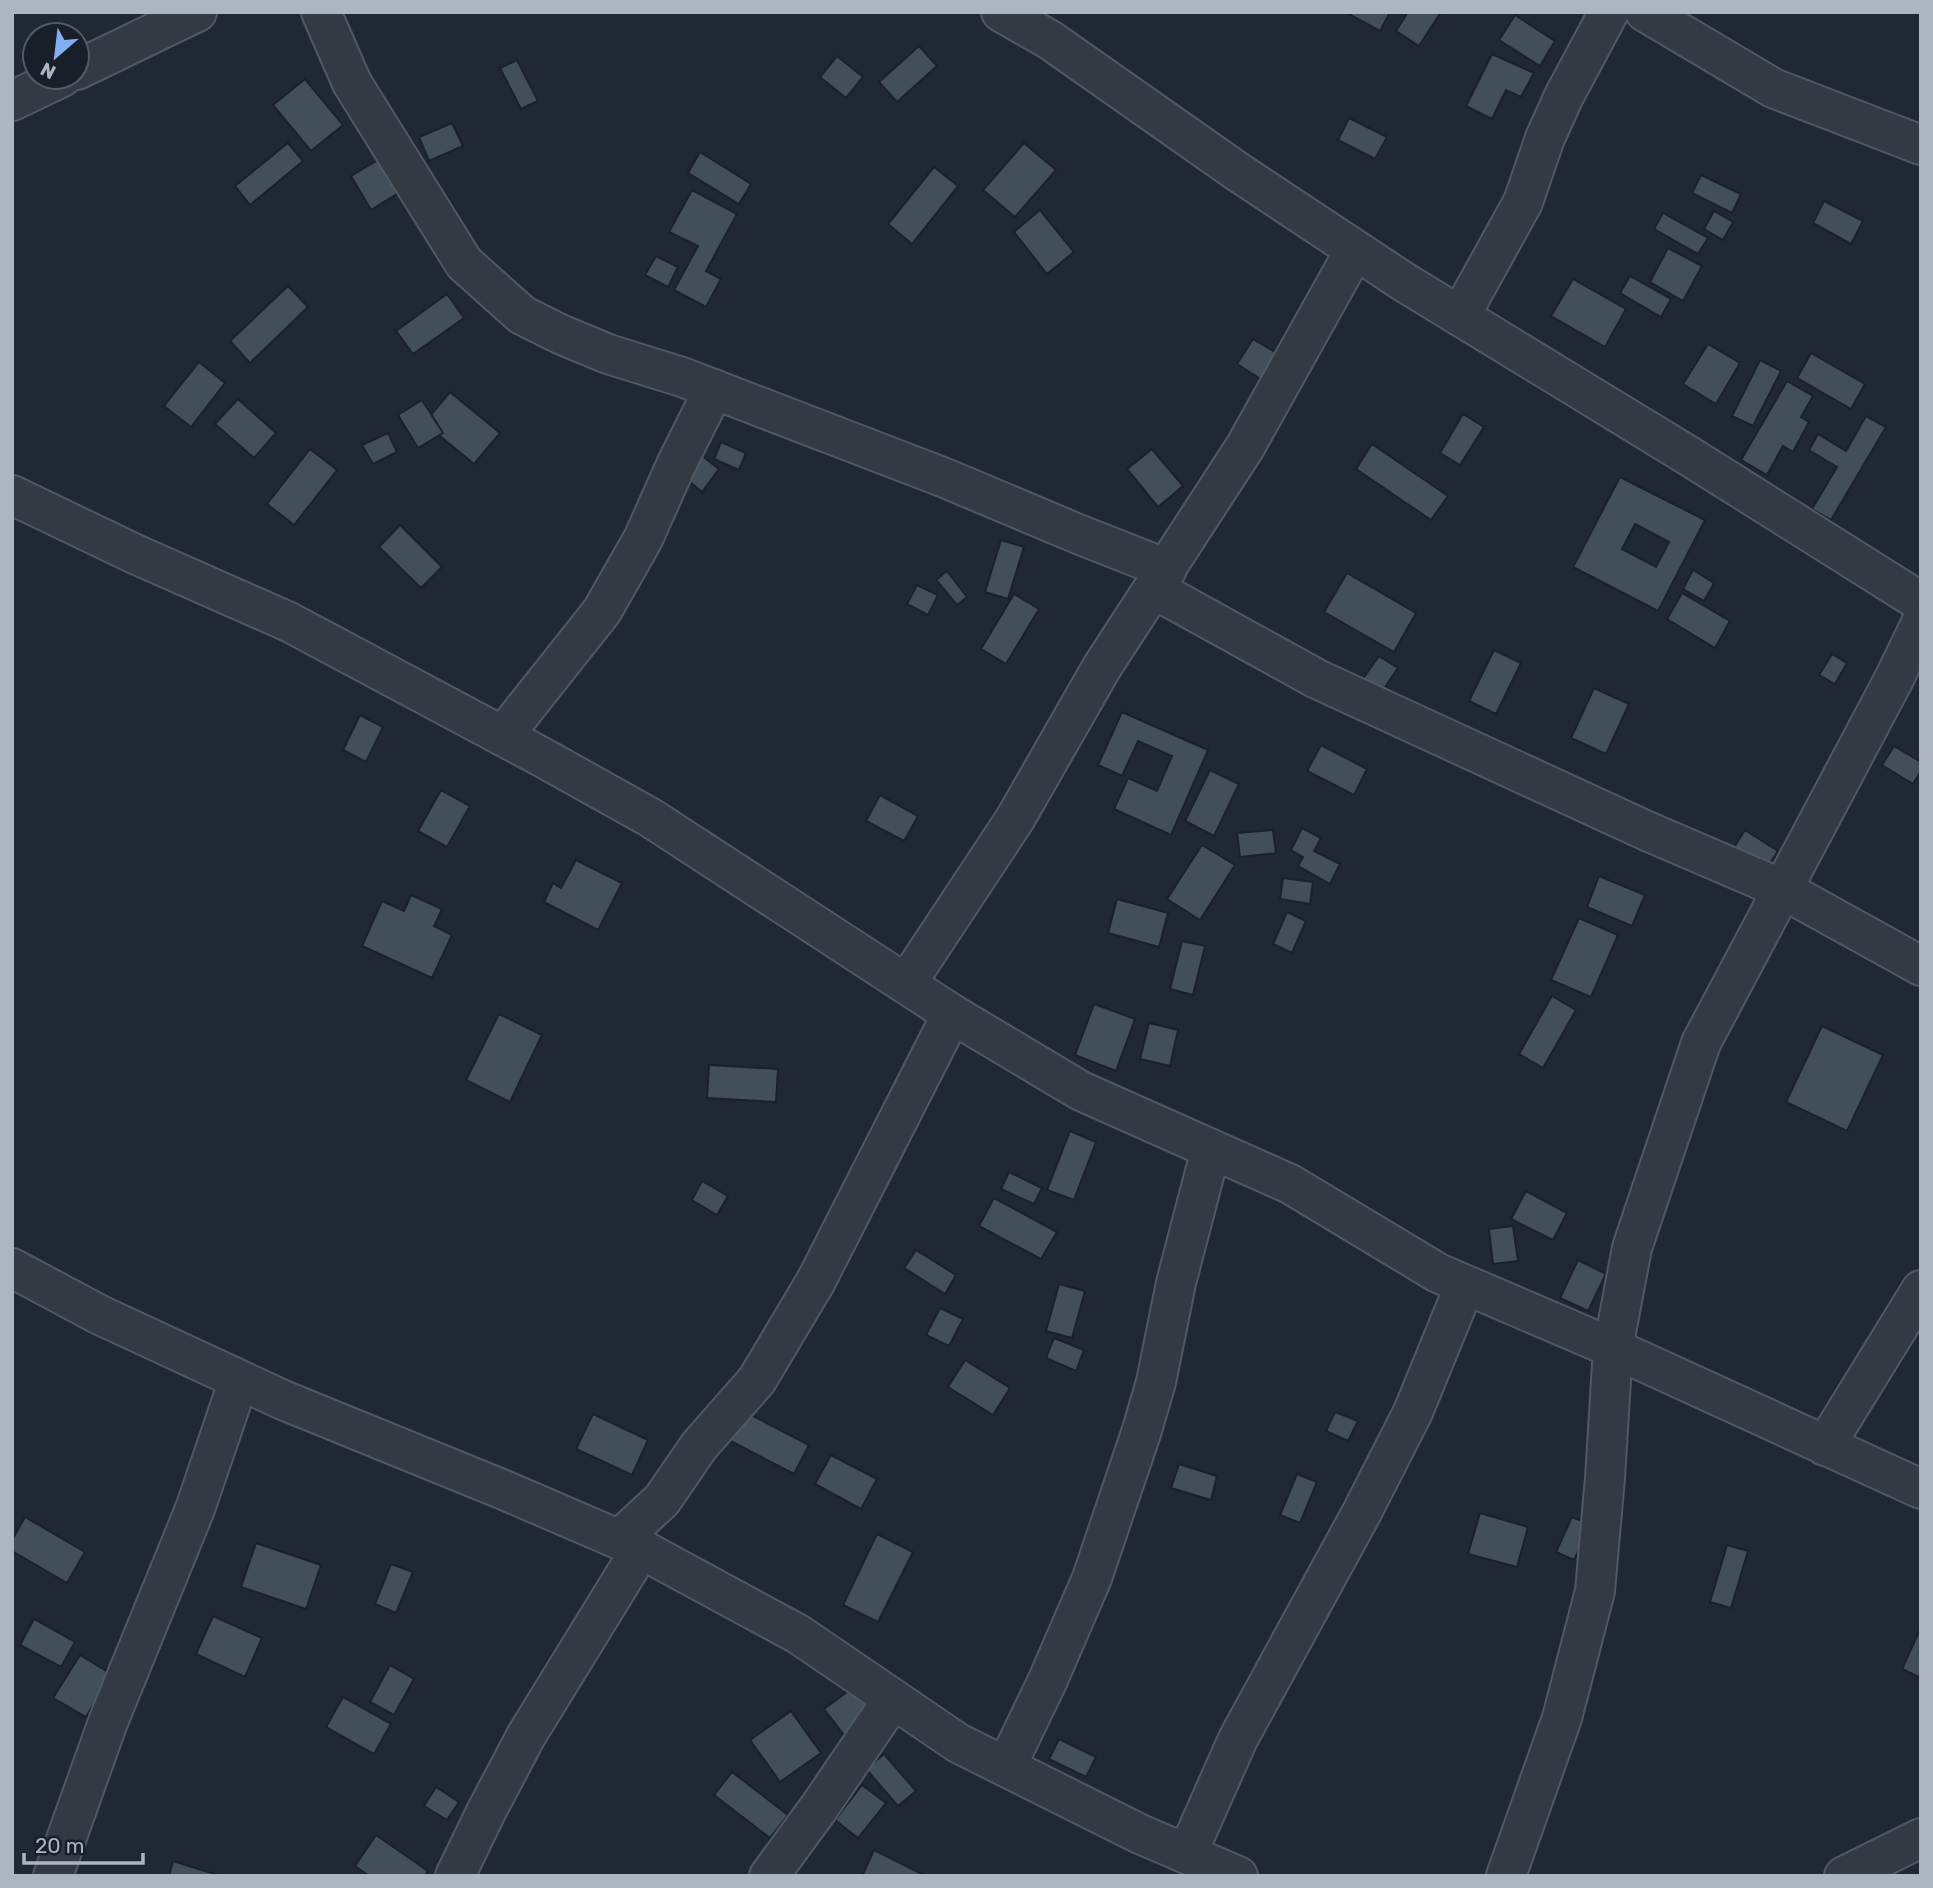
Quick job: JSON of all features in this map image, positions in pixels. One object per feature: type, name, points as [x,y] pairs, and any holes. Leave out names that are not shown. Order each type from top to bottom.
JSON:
[{"type":"street","points":[[91,63],[197,12]]},
{"type":"street","points":[[321,12],[352,83],[464,263],[522,316],[608,354],[714,389],[945,478],[1078,534],[1161,579],[1317,679],[1623,820],[1782,889],[1921,966]]},
{"type":"street","points":[[1001,12],[1050,40],[1238,173],[1355,250],[1921,602]]},
{"type":"street","points":[[1460,316],[1523,202],[1564,96],[1609,12]]},
{"type":"street","points":[[1645,12],[1773,88],[1921,145]]},
{"type":"street","points":[[12,101],[33,91]]},
{"type":"street","points":[[906,984],[1015,819],[1102,667],[1245,447],[1355,250]]},
{"type":"street","points":[[503,736],[602,611],[643,539],[714,389]]},
{"type":"street","points":[[12,495],[135,554],[289,622],[651,818],[952,1014],[1080,1091],[1290,1184],[1438,1273],[1613,1348],[1921,1489]]},
{"type":"street","points":[[1506,1876],[1562,1718],[1595,1591],[1613,1348],[1633,1248],[1701,1043],[1921,623]]},
{"type":"street","points":[[456,1876],[526,1736],[631,1544],[699,1446],[757,1380],[816,1281],[952,1014]]},
{"type":"street","points":[[1006,1767],[1047,1682],[1092,1578],[1142,1430],[1156,1382],[1176,1283],[1211,1149]]},
{"type":"street","points":[[12,1268],[100,1315],[283,1400],[631,1544],[798,1634],[958,1743],[1140,1834],[1238,1876]]},
{"type":"street","points":[[1187,1854],[1238,1740],[1413,1412],[1465,1285]]},
{"type":"street","points":[[1825,1446],[1921,1290]]},
{"type":"street","points":[[53,1876],[108,1722],[195,1509],[239,1380]]},
{"type":"street","points":[[769,1876],[893,1699]]},
{"type":"street","points":[[1844,1876],[1921,1838]]},
{"type":"building","points":[[1345,12],[1390,12],[1380,31]]},
{"type":"building","points":[[1408,12],[1441,12],[1419,46],[1396,31]]},
{"type":"building","points":[[1515,15],[1555,41],[1540,66],[1499,40]]},
{"type":"building","points":[[919,46],[937,66],[897,102],[879,82]]},
{"type":"building","points":[[1492,54],[1534,73],[1521,97],[1506,90],[1492,119],[1466,106]]},
{"type":"building","points":[[837,56],[863,77],[846,98],[820,77]]},
{"type":"building","points":[[517,60],[538,101],[521,109],[500,68]]},
{"type":"building","points":[[305,79],[343,125],[311,151],[273,105]]},
{"type":"building","points":[[1349,118],[1387,137],[1375,159],[1338,140]]},
{"type":"building","points":[[452,123],[463,146],[429,161],[419,137]]},
{"type":"building","points":[[288,143],[303,161],[250,205],[235,186]]},
{"type":"building","points":[[1024,143],[1056,170],[1015,217],[983,190]]},
{"type":"building","points":[[700,152],[751,184],[739,204],[688,173]]},
{"type":"building","points":[[383,157],[403,190],[371,210],[351,176]]},
{"type":"building","points":[[934,167],[958,186],[912,244],[888,224]]},
{"type":"building","points":[[1701,175],[1741,194],[1732,213],[1692,193]]},
{"type":"building","points":[[692,190],[737,214],[706,271],[721,279],[706,307],[674,290],[698,246],[669,232]]},
{"type":"building","points":[[1824,201],[1863,221],[1851,244],[1813,223]]},
{"type":"building","points":[[1040,210],[1074,252],[1047,274],[1014,232]]},
{"type":"building","points":[[1714,211],[1733,222],[1723,240],[1704,229]]},
{"type":"building","points":[[1663,213],[1708,238],[1698,254],[1654,229]]},
{"type":"building","points":[[1668,248],[1702,266],[1683,301],[1650,282]]},
{"type":"building","points":[[656,256],[678,267],[668,287],[645,275]]},
{"type":"building","points":[[1630,276],[1671,299],[1661,317],[1620,293]]},
{"type":"building","points":[[1573,279],[1626,309],[1605,347],[1551,316]]},
{"type":"building","points":[[288,286],[308,307],[250,363],[230,341]]},
{"type":"building","points":[[447,294],[464,318],[413,354],[396,331]]},
{"type":"building","points":[[1253,339],[1283,357],[1267,383],[1237,364]]},
{"type":"building","points":[[1708,344],[1740,363],[1716,404],[1683,384]]},
{"type":"building","points":[[1811,353],[1865,384],[1851,409],[1797,378]]},
{"type":"building","points":[[1760,360],[1781,371],[1753,426],[1732,416]]},
{"type":"building","points":[[199,362],[225,383],[191,427],[164,406]]},
{"type":"building","points":[[1787,381],[1813,396],[1801,417],[1809,422],[1793,452],[1783,446],[1767,475],[1741,460]]},
{"type":"building","points":[[450,392],[500,433],[474,464],[424,423]]},
{"type":"building","points":[[238,399],[276,433],[254,458],[215,424]]},
{"type":"building","points":[[422,400],[443,433],[418,448],[398,415]]},
{"type":"building","points":[[1463,414],[1484,427],[1460,465],[1440,453]]},
{"type":"building","points":[[1866,416],[1886,427],[1831,520],[1812,509],[1837,467],[1809,450],[1818,434],[1846,451]]},
{"type":"building","points":[[388,433],[397,452],[373,464],[362,445]]},
{"type":"building","points":[[721,442],[746,453],[739,470],[714,459]]},
{"type":"building","points":[[1372,444],[1448,496],[1431,520],[1356,469]]},
{"type":"building","points":[[310,449],[337,470],[294,525],[267,504]]},
{"type":"building","points":[[1152,449],[1183,486],[1158,507],[1127,469]]},
{"type":"building","points":[[702,456],[719,469],[702,492],[685,478]]},
{"type":"building","points":[[1620,477],[1705,520],[1658,611],[1573,567]],"holes":[[[1635,524],[1669,542],[1656,567],[1622,549]]]},
{"type":"building","points":[[400,525],[442,567],[421,588],[379,547]]},
{"type":"building","points":[[1001,540],[1024,547],[1008,599],[985,592]]},
{"type":"building","points":[[1693,570],[1714,583],[1704,601],[1683,589]]},
{"type":"building","points":[[947,571],[967,597],[957,605],[936,580]]},
{"type":"building","points":[[1347,573],[1416,613],[1394,652],[1324,612]]},
{"type":"building","points":[[917,585],[938,595],[928,615],[907,604]]},
{"type":"building","points":[[1682,593],[1730,621],[1715,648],[1667,619]]},
{"type":"building","points":[[1014,594],[1039,609],[1006,664],[981,649]]},
{"type":"building","points":[[1494,650],[1521,663],[1496,714],[1469,701]]},
{"type":"building","points":[[1832,654],[1847,663],[1835,684],[1819,675]]},
{"type":"building","points":[[1379,656],[1398,668],[1381,693],[1362,680]]},
{"type":"building","points":[[1594,688],[1629,704],[1606,754],[1571,738]]},
{"type":"building","points":[[1122,712],[1208,750],[1171,835],[1114,809],[1128,778],[1157,791],[1172,756],[1138,741],[1122,776],[1098,765]]},
{"type":"building","points":[[360,715],[383,727],[366,762],[343,750]]},
{"type":"building","points":[[1321,745],[1367,769],[1354,795],[1307,771]]},
{"type":"building","points":[[1894,746],[1921,762],[1921,771],[1913,784],[1882,765]]},
{"type":"building","points":[[1210,770],[1239,784],[1214,836],[1185,821]]},
{"type":"building","points":[[441,790],[470,806],[447,847],[418,831]]},
{"type":"building","points":[[880,795],[918,816],[904,841],[866,821]]},
{"type":"building","points":[[1302,828],[1321,838],[1314,851],[1340,864],[1330,884],[1298,866],[1303,857],[1291,850]]},
{"type":"building","points":[[1273,830],[1276,853],[1240,857],[1237,833]]},
{"type":"building","points":[[1745,830],[1778,851],[1764,872],[1731,852]]},
{"type":"building","points":[[1202,845],[1235,865],[1200,920],[1167,899]]},
{"type":"building","points":[[576,860],[622,883],[598,930],[544,902],[553,883],[561,888]]},
{"type":"building","points":[[1599,876],[1645,895],[1632,926],[1587,907]]},
{"type":"building","points":[[1283,878],[1313,882],[1310,904],[1280,899]]},
{"type":"building","points":[[411,895],[442,909],[434,926],[452,935],[432,978],[362,946],[382,901],[404,911]]},
{"type":"building","points":[[1117,899],[1168,913],[1159,947],[1108,933]]},
{"type":"building","points":[[1287,912],[1306,921],[1292,953],[1273,944]]},
{"type":"building","points":[[1579,918],[1618,935],[1591,997],[1551,980]]},
{"type":"building","points":[[1182,941],[1205,946],[1193,995],[1170,989]]},
{"type":"building","points":[[1552,996],[1576,1010],[1543,1068],[1519,1054]]},
{"type":"building","points":[[1094,1004],[1135,1019],[1116,1071],[1075,1055]]},
{"type":"building","points":[[499,1014],[542,1035],[510,1102],[466,1080]]},
{"type":"building","points":[[1149,1023],[1178,1030],[1170,1066],[1140,1059]]},
{"type":"building","points":[[1822,1026],[1883,1055],[1847,1131],[1786,1102]]},
{"type":"building","points":[[709,1065],[778,1069],[776,1102],[707,1098]]},
{"type":"building","points":[[1070,1131],[1096,1142],[1074,1200],[1047,1190]]},
{"type":"building","points":[[1009,1172],[1042,1188],[1034,1204],[1001,1189]]},
{"type":"building","points":[[702,1181],[728,1196],[717,1215],[692,1200]]},
{"type":"building","points":[[1526,1191],[1567,1213],[1553,1240],[1511,1219]]},
{"type":"building","points":[[994,1198],[1057,1232],[1041,1259],[979,1226]]},
{"type":"building","points":[[1513,1226],[1518,1261],[1493,1264],[1489,1229]]},
{"type":"building","points":[[916,1250],[956,1275],[945,1294],[904,1268]]},
{"type":"building","points":[[1578,1260],[1606,1274],[1588,1311],[1560,1298]]},
{"type":"building","points":[[1059,1284],[1085,1291],[1072,1338],[1046,1331]]},
{"type":"building","points":[[940,1308],[963,1319],[949,1346],[926,1335]]},
{"type":"building","points":[[1054,1338],[1084,1350],[1076,1371],[1046,1358]]},
{"type":"building","points":[[965,1360],[1010,1388],[993,1415],[948,1387]]},
{"type":"building","points":[[734,1406],[809,1445],[794,1474],[719,1435]]},
{"type":"building","points":[[1335,1412],[1358,1421],[1348,1441],[1326,1431]]},
{"type":"building","points":[[593,1414],[648,1440],[632,1475],[576,1449]]},
{"type":"building","points":[[831,1455],[877,1479],[861,1509],[815,1484]]},
{"type":"building","points":[[1179,1464],[1217,1476],[1211,1500],[1171,1488]]},
{"type":"building","points":[[1297,1474],[1317,1482],[1300,1523],[1280,1515]]},
{"type":"building","points":[[1480,1513],[1528,1527],[1517,1567],[1468,1554]]},
{"type":"building","points":[[25,1517],[85,1552],[67,1583],[12,1551],[12,1540]]},
{"type":"building","points":[[1572,1517],[1591,1525],[1574,1560],[1556,1552]]},
{"type":"building","points":[[877,1534],[913,1552],[878,1622],[843,1605]]},
{"type":"building","points":[[256,1543],[321,1565],[306,1609],[241,1587]]},
{"type":"building","points":[[1727,1545],[1748,1551],[1731,1608],[1710,1602]]},
{"type":"building","points":[[391,1564],[413,1572],[396,1613],[375,1604]]},
{"type":"building","points":[[213,1616],[262,1638],[245,1677],[196,1654]]},
{"type":"building","points":[[34,1619],[75,1642],[61,1667],[20,1645]]},
{"type":"building","points":[[1921,1627],[1921,1678],[1902,1669]]},
{"type":"building","points":[[80,1655],[111,1674],[86,1717],[53,1698]]},
{"type":"building","points":[[390,1665],[414,1679],[394,1715],[370,1702]]},
{"type":"building","points":[[855,1686],[878,1716],[847,1739],[824,1709]]},
{"type":"building","points":[[343,1697],[391,1724],[374,1754],[326,1727]]},
{"type":"building","points":[[791,1711],[821,1753],[780,1782],[750,1740]]},
{"type":"building","points":[[1059,1739],[1096,1757],[1086,1777],[1049,1759]]},
{"type":"building","points":[[884,1754],[916,1791],[898,1806],[866,1769]]},
{"type":"building","points":[[732,1772],[788,1815],[770,1838],[714,1795]]},
{"type":"building","points":[[862,1785],[886,1803],[858,1838],[835,1820]]},
{"type":"building","points":[[436,1787],[459,1802],[447,1820],[424,1806]]},
{"type":"building","points":[[376,1835],[428,1871],[425,1876],[369,1876],[355,1866]]},
{"type":"building","points":[[874,1850],[926,1876],[862,1876]]},
{"type":"building","points":[[173,1861],[221,1876],[169,1876]]}]
